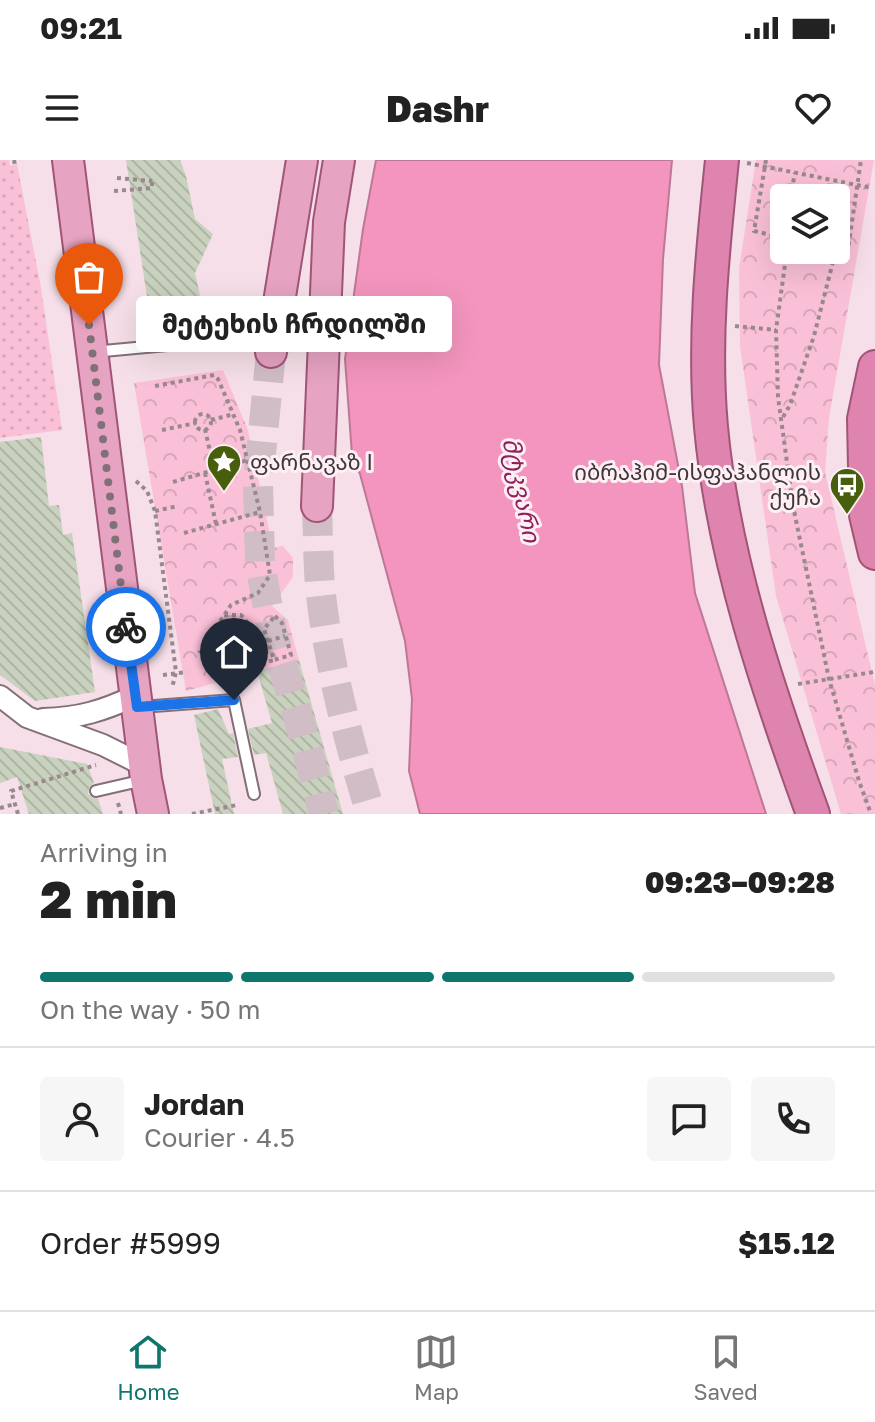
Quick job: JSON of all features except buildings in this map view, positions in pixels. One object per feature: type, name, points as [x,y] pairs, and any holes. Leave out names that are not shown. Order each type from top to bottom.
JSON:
[{"type":"highway","points":[[737,162],[713,246],[709,336],[710,423],[729,547],[750,623],[813,814]]},
{"type":"highway","points":[[875,367],[864,419],[866,515],[875,553]]},
{"type":"main road","points":[[68,160],[136,702],[153,814]]},
{"type":"main road","points":[[271,352],[302,160]]},
{"type":"main road","points":[[317,506],[329,222],[339,160]]},
{"type":"street","points":[[0,696],[17,714],[103,745],[146,772]]},
{"type":"street","points":[[17,714],[77,717],[136,702]]},
{"type":"lane","points":[[92,352],[199,342]]},
{"type":"lane","points":[[136,702],[169,705],[234,700],[254,794]]},
{"type":"lane","points":[[96,791],[146,772]]},
{"type":"path","points":[[766,160],[754,231],[770,235]]},
{"type":"path","points":[[850,233],[861,160]]},
{"type":"path","points":[[737,162],[872,188]]},
{"type":"path","points":[[793,184],[795,173]]},
{"type":"path","points":[[114,191],[152,188],[152,181],[117,178]]},
{"type":"path","points":[[785,264],[776,330],[778,397],[793,506],[829,679],[871,814]]},
{"type":"path","points":[[782,419],[790,405],[814,336],[832,264]]},
{"type":"path","points":[[735,326],[776,330]]},
{"type":"path","points":[[155,386],[214,375],[218,379],[240,430],[260,512],[270,575],[258,593],[231,605],[199,653]]},
{"type":"path","points":[[211,420],[234,414]]},
{"type":"path","points":[[196,423],[201,415],[211,420]]},
{"type":"path","points":[[196,423],[200,429],[205,429],[211,420]]},
{"type":"path","points":[[162,430],[196,423]]},
{"type":"path","points":[[205,429],[214,470]]},
{"type":"path","points":[[105,453],[147,491],[155,511],[176,672],[169,705]]},
{"type":"path","points":[[173,482],[248,460]]},
{"type":"path","points":[[205,473],[216,524]]},
{"type":"path","points":[[155,511],[178,506]]},
{"type":"path","points":[[184,533],[260,512]]},
{"type":"path","points":[[224,615],[241,615],[249,624],[260,664],[274,660],[291,655],[282,623],[275,616],[264,629],[274,660]]},
{"type":"path","points":[[268,641],[285,636]]},
{"type":"path","points":[[163,675],[187,672]]},
{"type":"path","points":[[796,684],[874,672]]},
{"type":"path","points":[[18,814],[11,791],[98,765]]},
{"type":"path","points":[[117,796],[121,814]]},
{"type":"path","points":[[0,808],[15,804]]},
{"type":"path","points":[[192,814],[237,805]]},
{"type":"green space","points":[[0,160],[9,160],[10,166],[17,164],[41,288],[62,430],[0,438]]},
{"type":"green space","points":[[756,160],[874,160],[829,418],[825,472],[875,685],[875,814],[841,814],[776,596],[740,346],[739,268]]},
{"type":"green space","points":[[223,370],[248,430],[273,548],[283,546],[293,558],[293,577],[272,606],[288,620],[299,660],[186,691],[134,383]]},
{"type":"water","name":"მტკვარი","points":[[376,160],[672,160],[663,259],[659,365],[682,486],[695,593],[766,814],[420,814],[409,771],[412,699],[405,641],[360,474],[352,455],[345,359]]},
{"type":"tunnel","points":[[271,352],[258,484],[260,563],[272,631],[324,814]]},
{"type":"tunnel","points":[[317,506],[320,586],[328,644],[347,730],[371,814]]},
{"type":"way so far","points":[[89,325],[126,627]]},
{"type":"place","name":"მეტეხის ჩრდილში","points":[[89,325]]},
{"type":"place","name":"ფარნავაზ I","points":[[224,493]]},
{"type":"place","name":"იბრაჰიმ-ისფაჰანლის ქუჩა","points":[[847,516]]},
{"type":"route","points":[[126,627],[137,707],[234,700]]}]
